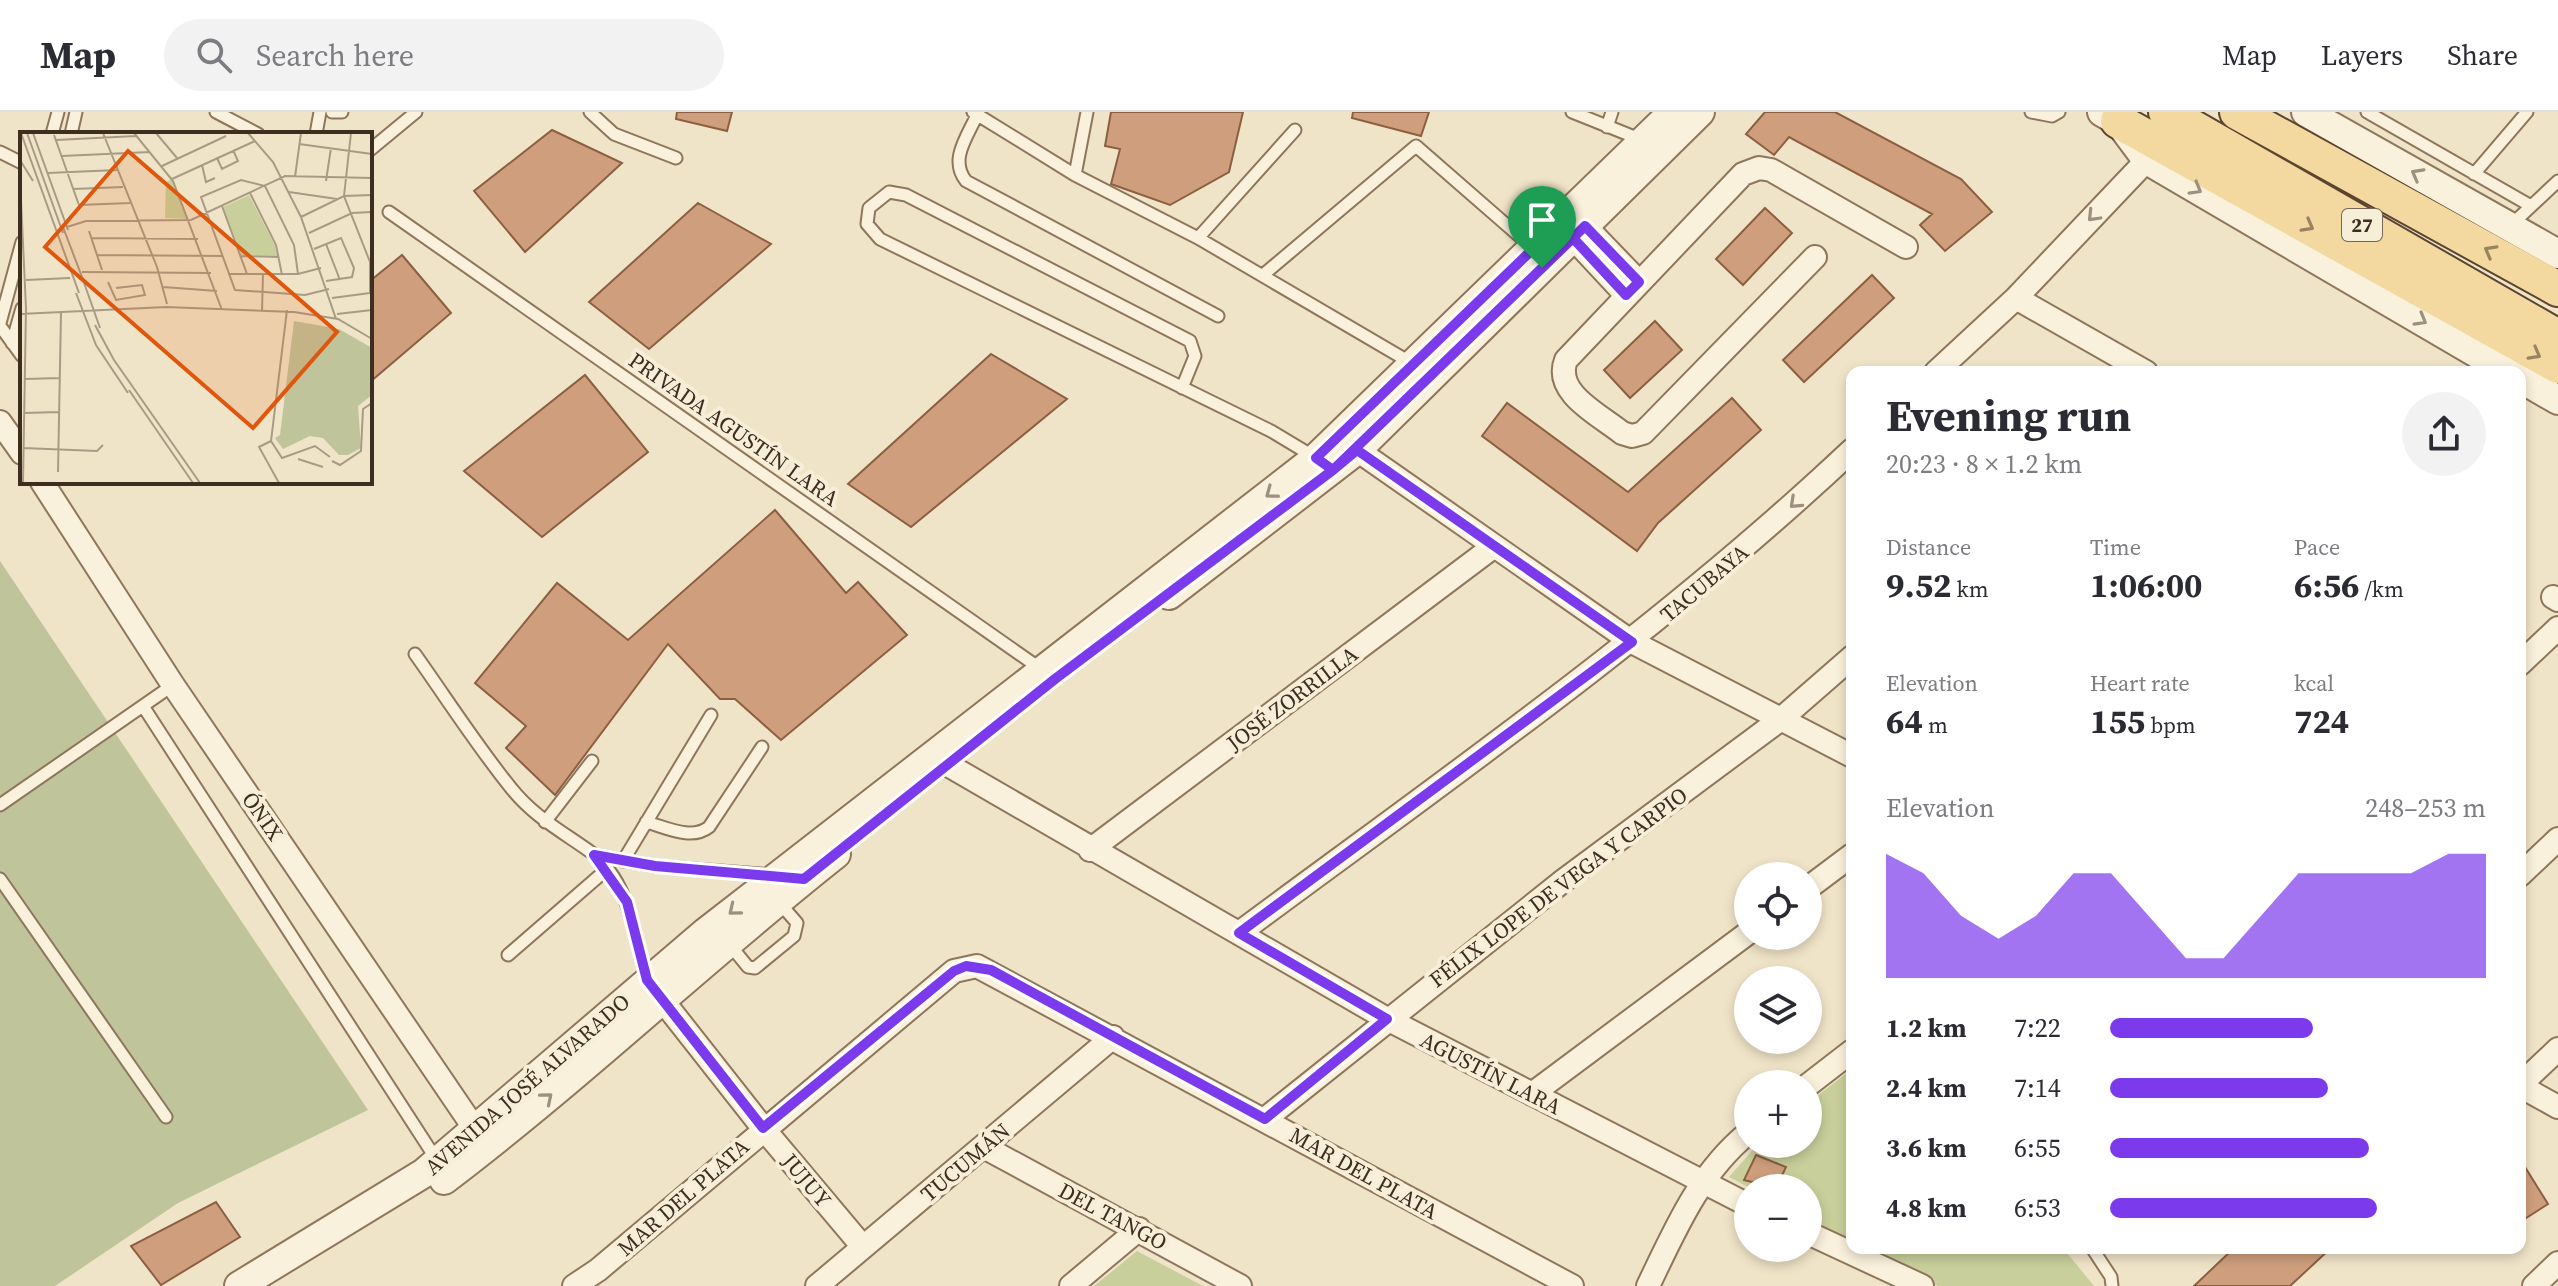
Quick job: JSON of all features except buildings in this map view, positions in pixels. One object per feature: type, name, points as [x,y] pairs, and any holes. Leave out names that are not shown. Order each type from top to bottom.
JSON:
[{"type":"main road","name":"27","points":[[2166,112],[2558,337]]},
{"type":"main road","name":"27","points":[[2237,112],[2558,289]]},
{"type":"main road","points":[[2110,116],[2558,366]]},
{"type":"street","name":"AVENIDA JOSÉ ALVARADO","points":[[1540,256],[1579,232],[1653,145],[1673,112]]},
{"type":"street","name":"AVENIDA JOSÉ ALVARADO","points":[[239,1286],[379,1202],[443,1169],[482,1140],[654,990],[942,758],[1325,464],[1653,145],[1700,112]]},
{"type":"street","points":[[2306,112],[2558,254]]},
{"type":"street","points":[[2110,116],[2147,160],[2491,366]]},
{"type":"street","points":[[1942,366],[2016,298],[2147,160]]},
{"type":"street","points":[[1815,257],[1652,427],[1632,436],[1622,433],[1570,392],[1562,371],[1566,360],[1732,182],[1759,168],[1771,170],[1906,247]]},
{"type":"street","points":[[1579,232],[1632,289]]},
{"type":"street","points":[[2016,298],[2135,366]]},
{"type":"street","name":"AVENIDA JOSÉ ALVARADO","points":[[1325,464],[1357,450],[1425,370]]},
{"type":"street","points":[[2526,386],[2558,400]]},
{"type":"street","points":[[0,422],[20,450]]},
{"type":"street","points":[[1357,450],[1632,642],[1846,753]]},
{"type":"street","name":"TACUBAYA","points":[[1239,933],[1632,642],[1747,547],[1846,456]]},
{"type":"street","name":"ÓNIX","points":[[43,484],[173,685],[482,1140]]},
{"type":"street","name":"JOSÉ ZORRILLA","points":[[1090,850],[1493,547]]},
{"type":"street","points":[[2526,658],[2558,628]]},
{"type":"street","name":"FÉLIX LOPE DE VEGA Y CARPIO","points":[[1265,1119],[1563,881],[1781,719],[1846,662]]},
{"type":"street","name":"AGUSTÍN LARA","points":[[942,758],[1090,850],[1387,1019],[1734,1198]]},
{"type":"street","points":[[2526,869],[2558,839]]},
{"type":"street","points":[[1822,878],[1846,860]]},
{"type":"street","name":"AVENIDA JOSÉ ALVARADO","points":[[654,990],[726,942],[786,885]]},
{"type":"street","points":[[1532,1094],[1734,943]]},
{"type":"street","name":"MAR DEL PLATA","points":[[574,1286],[598,1270],[763,1128],[954,971],[966,966],[991,970],[1572,1286]]},
{"type":"street","name":"JUJUY","points":[[654,990],[763,1128],[863,1247]]},
{"type":"street","name":"TUCUMÁN","points":[[817,1286],[1113,1037]]},
{"type":"street","points":[[2526,1080],[2558,1049]]},
{"type":"street","points":[[1822,1074],[1846,1056]]},
{"type":"street","points":[[2526,1089],[2558,1107]]},
{"type":"street","points":[[1648,1286],[1701,1183],[1734,1146]]},
{"type":"street","name":"DEL TANGO","points":[[984,1147],[1240,1286]]},
{"type":"street","points":[[270,1286],[443,1169]]},
{"type":"street","points":[[1071,1286],[1139,1229]]},
{"type":"street","points":[[1822,1240],[1846,1251]]},
{"type":"street","points":[[1853,1254],[1922,1286]]},
{"type":"street","points":[[2534,1286],[2558,1263]]},
{"type":"lane","points":[[53,131],[58,112]]},
{"type":"lane","points":[[69,132],[76,112]]},
{"type":"lane","points":[[216,112],[254,132]]},
{"type":"lane","points":[[316,132],[320,112]]},
{"type":"lane","points":[[332,112],[342,112]]},
{"type":"lane","points":[[372,148],[416,112]]},
{"type":"lane","points":[[590,112],[614,134],[676,158]]},
{"type":"lane","points":[[1075,175],[1087,112]]},
{"type":"lane","points":[[1572,112],[1653,145]]},
{"type":"lane","points":[[1607,127],[1612,112]]},
{"type":"lane","points":[[2031,112],[2052,116],[2059,112]]},
{"type":"lane","points":[[2367,112],[2531,206]]},
{"type":"lane","points":[[2474,174],[2527,112]]},
{"type":"lane","points":[[1218,316],[966,181],[959,171],[957,160],[974,114],[1075,175],[1198,238],[1425,370]]},
{"type":"lane","points":[[1198,238],[1295,130]]},
{"type":"lane","points":[[1263,275],[1416,146],[1540,256]]},
{"type":"lane","points":[[0,152],[20,162]]},
{"type":"lane","points":[[2510,226],[2558,181]]},
{"type":"lane","points":[[1182,388],[1195,356],[1190,341],[906,195],[889,192],[869,208],[867,224],[880,239],[1182,388],[1271,431],[1325,464]]},
{"type":"lane","name":"PRIVADA AGUSTÍN LARA","points":[[389,212],[1048,674]]},
{"type":"lane","points":[[19,266],[0,324],[20,353]]},
{"type":"lane","points":[[12,343],[20,315]]},
{"type":"lane","points":[[415,654],[511,788],[545,822],[594,855],[606,870],[627,902],[654,990]]},
{"type":"lane","points":[[0,805],[173,685]]},
{"type":"lane","points":[[143,706],[443,1169]]},
{"type":"lane","points":[[623,861],[711,715]]},
{"type":"lane","points":[[646,822],[692,835],[702,833],[762,747]]},
{"type":"lane","points":[[545,822],[592,761]]},
{"type":"lane","points":[[594,855],[786,885],[798,931],[758,967],[748,967],[726,942]]},
{"type":"lane","points":[[508,955],[606,870]]},
{"type":"lane","points":[[0,879],[166,1117]]},
{"type":"lane","points":[[2096,1254],[2111,1277],[2112,1286]]},
{"type":"green space","points":[[0,561],[368,1110],[178,1203],[55,1286],[0,1286]]},
{"type":"green space","points":[[1846,1074],[1846,1238],[1822,1225],[1822,1174],[1734,1174],[1734,1180],[1729,1177],[1746,1158],[1822,1158],[1822,1092]]},
{"type":"green space","points":[[1137,1251],[1203,1286],[1094,1286]]},
{"type":"green space","points":[[1877,1254],[2068,1254],[2094,1286],[1938,1286]]},
{"type":"route","points":[[1542,268],[1434,376],[1333,470],[1055,679],[804,879],[655,866],[594,855],[627,902],[647,980],[763,1128],[954,971],[966,966],[991,970],[1265,1119],[1387,1019],[1239,933],[1632,642],[1357,450],[1333,470],[1316,458],[1533,249],[1547,263],[1573,238],[1626,295],[1639,282],[1585,226],[1573,238],[1542,268]]}]
